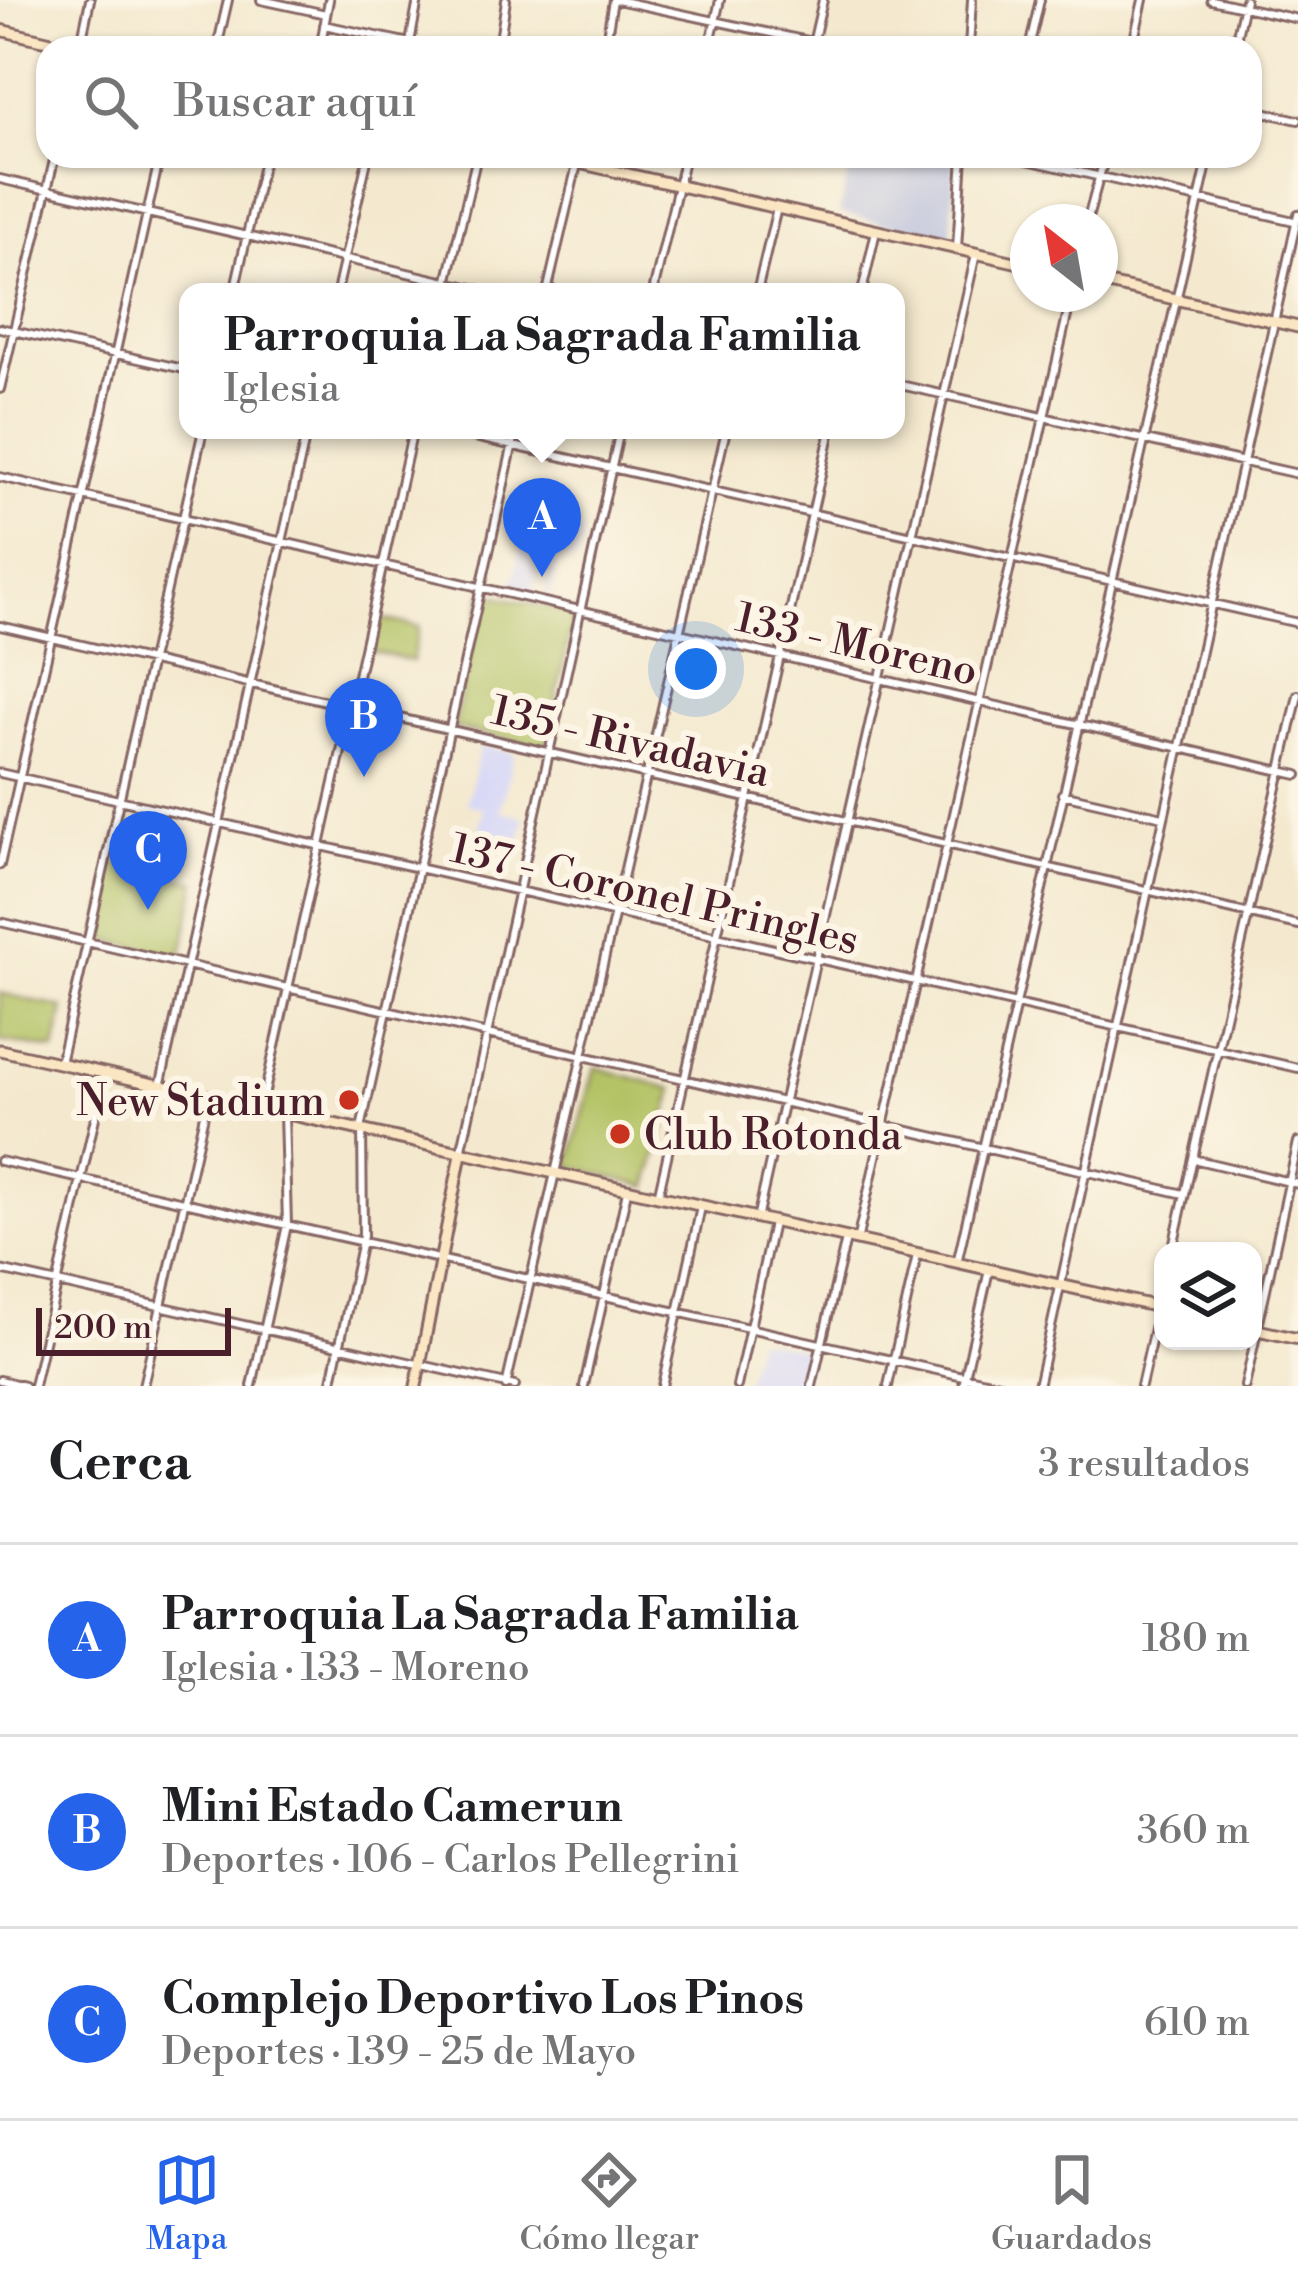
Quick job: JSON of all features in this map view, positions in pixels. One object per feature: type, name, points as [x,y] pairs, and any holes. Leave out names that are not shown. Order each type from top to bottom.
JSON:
[{"type":"main road","points":[[0,31],[36,39]]},
{"type":"main road","points":[[614,168],[1010,261]]},
{"type":"main road","points":[[1118,286],[1298,327]]},
{"type":"main road","points":[[0,1050],[1154,1305]]},
{"type":"main road","points":[[416,1386],[461,1154]]},
{"type":"main road","points":[[1262,1331],[1298,1339]]},
{"type":"street","points":[[82,36],[90,0]]},
{"type":"street","points":[[220,36],[228,0]]},
{"type":"street","points":[[261,0],[326,14]]},
{"type":"street","points":[[322,36],[329,0]]},
{"type":"street","points":[[412,36],[418,0]]},
{"type":"street","points":[[501,36],[506,0]]},
{"type":"street","points":[[607,36],[615,0],[776,36]]},
{"type":"street","points":[[712,36],[720,0]]},
{"type":"street","points":[[814,36],[823,0]]},
{"type":"street","points":[[970,36],[972,0]]},
{"type":"street","points":[[1032,36],[1040,0]]},
{"type":"street","points":[[1135,36],[1143,0]]},
{"type":"street","points":[[1211,0],[1298,19]]},
{"type":"street","points":[[1237,36],[1244,4]]},
{"type":"street","points":[[324,25],[371,36]]},
{"type":"street","points":[[1262,112],[1298,120]]},
{"type":"street","points":[[0,389],[52,168]]},
{"type":"street","points":[[0,865],[157,168]]},
{"type":"street","points":[[236,283],[262,168]]},
{"type":"street","points":[[339,283],[365,168]]},
{"type":"street","points":[[447,283],[474,168]]},
{"type":"street","points":[[549,283],[576,168]]},
{"type":"street","points":[[655,283],[682,168]]},
{"type":"street","points":[[957,250],[962,168]]},
{"type":"street","points":[[1038,1386],[1114,1025],[1298,219],[1064,168]]},
{"type":"street","points":[[1092,204],[1102,168]]},
{"type":"street","points":[[957,1263],[1206,168]]},
{"type":"street","points":[[0,179],[344,258],[432,283]]},
{"type":"street","points":[[760,283],[777,208]]},
{"type":"street","points":[[864,283],[877,230]]},
{"type":"street","points":[[757,1220],[976,254]]},
{"type":"street","points":[[812,1386],[883,1123],[1068,312]]},
{"type":"street","points":[[0,328],[179,368]]},
{"type":"street","points":[[905,386],[1298,474]]},
{"type":"street","points":[[60,1064],[201,439]]},
{"type":"street","points":[[160,1087],[305,439]]},
{"type":"street","points":[[260,1108],[411,439]]},
{"type":"street","points":[[482,439],[1298,623]]},
{"type":"street","points":[[331,1386],[362,1241],[361,1131],[514,439]]},
{"type":"street","points":[[461,1154],[618,439]]},
{"type":"street","points":[[0,1270],[509,1385],[724,439]]},
{"type":"street","points":[[658,1197],[829,439]]},
{"type":"street","name":"133 - Moreno","points":[[0,477],[1298,776]]},
{"type":"street","name":"135 - Rivadavia","points":[[0,626],[1298,925]]},
{"type":"street","points":[[1174,1242],[1298,695]]},
{"type":"street","name":"137 - Coronel Pringles","points":[[0,773],[1298,1068]]},
{"type":"street","points":[[1061,794],[1163,817]]},
{"type":"street","points":[[0,922],[984,1144],[1184,1194]]},
{"type":"street","points":[[34,1386],[105,1074]]},
{"type":"street","points":[[143,1386],[208,1097]]},
{"type":"street","points":[[252,1386],[287,1225],[284,1113]]},
{"type":"street","points":[[1262,1303],[1293,1182],[1298,1142]]},
{"type":"street","points":[[1193,1159],[1293,1182]]},
{"type":"street","points":[[0,1161],[1008,1386]]},
{"type":"street","points":[[584,1386],[627,1191]]},
{"type":"street","points":[[662,1386],[701,1207]]},
{"type":"street","points":[[737,1386],[773,1223]]},
{"type":"street","points":[[888,1386],[917,1254]]},
{"type":"street","points":[[963,1386],[988,1270]]},
{"type":"street","points":[[1141,1386],[1154,1335]]},
{"type":"street","points":[[1245,1386],[1251,1350]]},
{"type":"street","points":[[0,1380],[24,1386]]},
{"type":"shaded area","points":[[849,168],[955,168],[951,239],[839,213]]},
{"type":"shaded area","points":[[543,525],[584,533],[578,561],[559,557],[551,595],[545,594],[551,562],[540,561],[533,591],[512,586],[525,529],[541,532]]},
{"type":"shaded area","points":[[480,746],[514,753],[500,811],[525,817],[520,842],[479,832],[484,808],[467,804]]},
{"type":"shaded area","points":[[757,1339],[809,1351],[805,1386],[744,1386]]},
{"type":"green space","points":[[483,593],[574,613],[546,747],[454,728]]},
{"type":"green space","points":[[378,618],[419,627],[412,661],[370,651]]},
{"type":"green space","points":[[114,863],[197,882],[181,957],[98,938]]},
{"type":"green space","points":[[0,993],[64,1008],[55,1050],[0,1041]]},
{"type":"green space","name":"Club Rotonda","points":[[595,1067],[674,1089],[648,1187],[569,1166]]},
{"type":"place","name":"Parroquia La Sagrada Familia","points":[[542,577]]},
{"type":"place","name":"Mini Estado Camerun","points":[[364,777]]},
{"type":"place","name":"Complejo Deportivo Los Pinos","points":[[148,910]]},
{"type":"place","name":"New Stadium","points":[[349,1100]]},
{"type":"place","name":"Club Rotonda","points":[[620,1134]]}]
